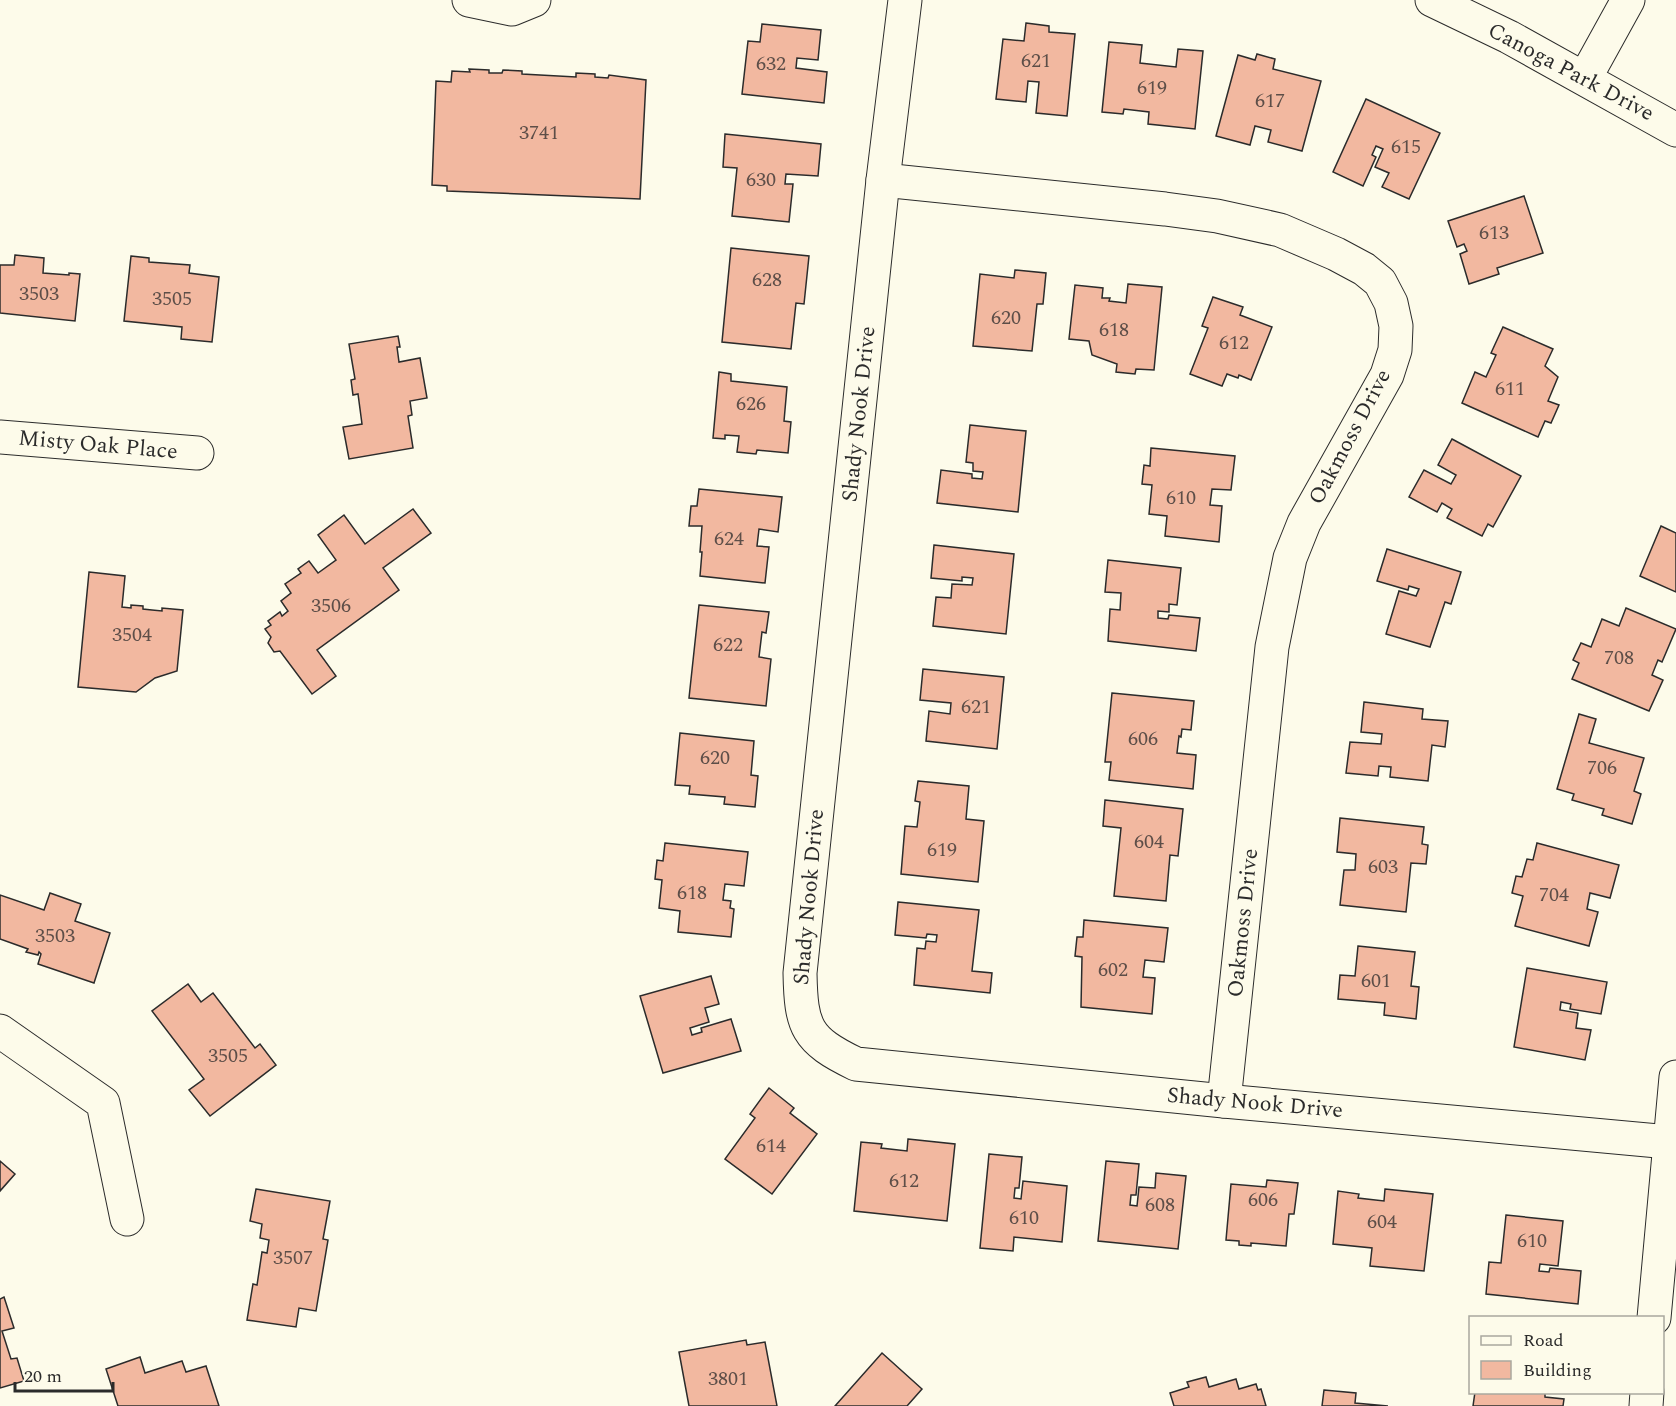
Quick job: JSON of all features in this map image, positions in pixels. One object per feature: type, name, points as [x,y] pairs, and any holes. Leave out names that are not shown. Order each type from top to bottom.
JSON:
[{"type":"street","points":[[470,0],[512,9],[534,0]]},
{"type":"street","name":"Shady Nook Drive","points":[[905,0],[883,180],[800,973],[801,1005],[806,1025],[818,1041],[837,1055],[856,1064],[1669,1142]]},
{"type":"street","name":"Canoga Park Drive","points":[[1432,0],[1509,37],[1676,130]]},
{"type":"street","points":[[1585,78],[1628,0]]},
{"type":"street","name":"Oakmoss Drive","points":[[883,180],[1165,209],[1217,216],[1280,230],[1336,254],[1364,269],[1380,282],[1391,303],[1396,326],[1395,350],[1387,375],[1304,523],[1290,558],[1282,594],[1271,658],[1224,1101]]},
{"type":"street","name":"Misty Oak Place","points":[[0,437],[197,453]]},
{"type":"street","points":[[0,1031],[103,1103],[127,1219]]},
{"type":"street","points":[[1654,1316],[1676,1077]]},
{"type":"building","points":[[1026,23],[1049,26],[1049,32],[1075,34],[1067,116],[1036,113],[1039,82],[1028,81],[1026,102],[996,99],[1003,39],[1024,41]]},
{"type":"building","points":[[762,24],[821,30],[818,60],[797,58],[796,68],[827,72],[824,103],[742,94],[748,41],[760,42]]},
{"type":"building","points":[[1109,42],[1142,45],[1140,63],[1176,67],[1178,49],[1203,51],[1195,129],[1148,124],[1149,112],[1124,109],[1123,114],[1102,112]]},
{"type":"building","points":[[1257,54],[1275,59],[1273,69],[1321,81],[1302,151],[1268,142],[1271,130],[1255,126],[1250,145],[1216,136],[1238,55],[1255,60]]},
{"type":"building","points":[[469,69],[489,70],[489,73],[502,73],[503,70],[522,71],[522,74],[576,77],[576,73],[595,74],[595,77],[608,78],[609,75],[646,80],[640,199],[447,191],[447,186],[432,185],[436,81],[451,82],[452,71],[470,72]]},
{"type":"building","points":[[1366,99],[1440,133],[1409,199],[1382,187],[1389,173],[1375,167],[1383,149],[1376,146],[1372,155],[1376,157],[1363,186],[1333,172]]},
{"type":"building","points":[[725,134],[821,144],[818,176],[786,174],[785,184],[793,184],[789,222],[732,216],[737,168],[723,167]]},
{"type":"building","points":[[1524,196],[1543,253],[1497,268],[1499,274],[1469,284],[1460,254],[1467,251],[1464,244],[1457,247],[1448,221]]},
{"type":"building","points":[[731,248],[809,256],[804,304],[796,303],[791,349],[722,342]]},
{"type":"building","points":[[15,255],[44,258],[43,273],[80,274],[75,321],[0,313],[0,265],[14,265]]},
{"type":"building","points":[[131,256],[149,258],[149,262],[190,265],[189,273],[219,277],[212,342],[181,339],[182,327],[124,321]]},
{"type":"building","points":[[1015,270],[1046,273],[1043,304],[1037,304],[1032,351],[973,346],[980,274],[1014,278]]},
{"type":"building","points":[[1128,284],[1162,287],[1154,370],[1136,369],[1135,374],[1116,372],[1117,364],[1092,355],[1089,341],[1069,339],[1075,285],[1103,288],[1102,298],[1126,303]]},
{"type":"building","points":[[1213,297],[1243,307],[1240,315],[1272,327],[1251,380],[1239,375],[1238,378],[1227,374],[1222,386],[1190,374],[1208,328],[1202,326]]},
{"type":"building","points":[[1503,327],[1553,349],[1545,366],[1558,377],[1548,401],[1559,405],[1551,423],[1545,421],[1538,437],[1462,403],[1475,372],[1486,377],[1496,355],[1491,353]]},
{"type":"building","points":[[398,336],[399,362],[420,358],[427,398],[410,401],[412,415],[408,416],[413,448],[349,459],[343,427],[362,424],[358,394],[353,395],[351,380],[355,379],[349,344]]},
{"type":"building","points":[[719,372],[731,374],[731,381],[787,387],[784,421],[791,422],[788,453],[757,450],[756,454],[737,452],[739,436],[725,435],[725,439],[713,438]]},
{"type":"building","points":[[970,425],[1026,431],[1018,512],[937,503],[941,470],[972,474],[972,478],[982,479],[983,472],[973,471],[973,463],[966,462]]},
{"type":"building","points":[[1452,439],[1521,476],[1493,527],[1488,524],[1482,536],[1447,518],[1452,509],[1442,503],[1437,512],[1409,497],[1424,470],[1451,484],[1456,475],[1438,465]]},
{"type":"building","points":[[1151,448],[1235,456],[1231,490],[1212,489],[1210,505],[1222,506],[1219,542],[1165,536],[1167,516],[1149,514],[1152,485],[1142,484],[1144,465],[1150,466]]},
{"type":"building","points":[[699,489],[782,497],[778,532],[759,529],[757,546],[769,547],[765,583],[700,576],[702,526],[689,526],[691,506],[697,506]]},
{"type":"building","points":[[413,509],[431,533],[383,568],[399,590],[317,650],[336,676],[312,694],[280,651],[274,652],[268,643],[271,637],[265,629],[271,625],[268,621],[280,612],[282,616],[288,611],[281,601],[291,593],[285,584],[301,573],[298,569],[309,561],[318,573],[336,560],[318,535],[344,515],[365,544]]},
{"type":"building","points":[[1661,526],[1676,533],[1676,592],[1640,576]]},
{"type":"building","points":[[934,545],[1014,554],[1006,634],[933,626],[936,597],[951,598],[952,584],[972,585],[973,578],[962,577],[962,581],[931,578]]},
{"type":"building","points":[[1387,549],[1461,572],[1451,604],[1445,602],[1430,647],[1386,634],[1399,591],[1416,596],[1419,589],[1409,586],[1408,590],[1377,581]]},
{"type":"building","points":[[1108,560],[1181,568],[1177,605],[1169,604],[1169,612],[1158,611],[1158,618],[1168,619],[1169,615],[1200,618],[1196,651],[1108,641],[1110,609],[1120,610],[1121,593],[1105,592]]},
{"type":"building","points":[[89,572],[125,576],[122,607],[131,608],[131,605],[162,611],[162,608],[183,610],[177,671],[155,678],[136,692],[78,687]]},
{"type":"building","points":[[699,605],[769,612],[766,633],[762,632],[759,657],[771,659],[766,706],[689,698]]},
{"type":"building","points":[[1626,608],[1676,629],[1662,662],[1658,660],[1652,675],[1663,680],[1649,711],[1572,679],[1579,663],[1573,660],[1581,643],[1591,647],[1602,619],[1619,626]]},
{"type":"building","points":[[923,669],[1004,677],[997,749],[926,741],[929,711],[950,714],[951,703],[920,700]]},
{"type":"building","points":[[1112,693],[1194,701],[1191,730],[1182,729],[1177,753],[1196,755],[1193,789],[1109,780],[1111,762],[1105,762]]},
{"type":"building","points":[[1364,702],[1423,709],[1422,719],[1448,721],[1445,747],[1432,745],[1428,781],[1390,777],[1391,767],[1379,766],[1378,776],[1346,773],[1350,742],[1381,744],[1382,734],[1361,732]]},
{"type":"building","points":[[1579,714],[1596,719],[1589,743],[1644,758],[1634,791],[1641,794],[1632,824],[1602,815],[1604,809],[1572,800],[1574,794],[1557,789]]},
{"type":"building","points":[[680,733],[754,741],[751,775],[758,776],[755,807],[724,804],[725,797],[689,794],[690,786],[675,785]]},
{"type":"building","points":[[918,781],[969,786],[966,819],[984,821],[978,882],[901,874],[905,826],[917,827],[920,802],[915,801]]},
{"type":"building","points":[[1105,800],[1183,809],[1178,856],[1170,855],[1166,901],[1114,896],[1121,828],[1103,826]]},
{"type":"building","points":[[1340,818],[1424,827],[1422,844],[1428,845],[1426,864],[1411,863],[1406,912],[1340,905],[1344,870],[1355,870],[1356,854],[1337,852]]},
{"type":"building","points":[[665,843],[748,852],[744,886],[725,884],[723,900],[731,901],[730,908],[734,909],[731,937],[678,932],[680,911],[659,908],[662,880],[655,879],[657,860],[663,861]]},
{"type":"building","points":[[1537,843],[1619,865],[1610,898],[1590,893],[1587,909],[1598,912],[1589,946],[1515,926],[1523,896],[1512,893],[1516,876],[1522,877],[1527,859],[1533,860]]},
{"type":"building","points":[[50,893],[81,904],[75,921],[110,933],[94,983],[38,964],[41,954],[39,952],[38,955],[26,952],[28,949],[0,939],[0,895],[44,910]]},
{"type":"building","points":[[898,902],[979,910],[972,971],[992,973],[990,993],[914,985],[917,948],[925,949],[926,941],[936,942],[937,935],[927,934],[926,938],[895,935]]},
{"type":"building","points":[[1084,920],[1168,928],[1164,962],[1145,960],[1143,977],[1155,978],[1152,1014],[1081,1007],[1082,957],[1075,956],[1077,937],[1083,937]]},
{"type":"building","points":[[1358,946],[1415,952],[1411,986],[1419,987],[1416,1019],[1384,1015],[1385,1003],[1338,999],[1340,975],[1355,976]]},
{"type":"building","points":[[1527,968],[1607,982],[1601,1014],[1570,1009],[1571,1004],[1561,1002],[1560,1010],[1578,1013],[1576,1028],[1591,1030],[1585,1060],[1514,1047]]},
{"type":"building","points":[[711,976],[719,1004],[705,1008],[709,1022],[690,1028],[692,1035],[702,1032],[701,1028],[731,1019],[741,1051],[663,1073],[640,996]]},
{"type":"building","points":[[188,984],[201,1002],[213,993],[255,1048],[260,1044],[276,1065],[210,1116],[189,1090],[204,1079],[152,1011]]},
{"type":"building","points":[[769,1088],[794,1108],[790,1113],[817,1134],[772,1194],[725,1159],[755,1118],[750,1114]]},
{"type":"building","points":[[908,1139],[955,1144],[947,1221],[854,1211],[861,1142],[882,1144],[881,1148],[907,1151]]},
{"type":"building","points":[[989,1154],[1022,1157],[1019,1188],[1015,1188],[1014,1198],[1021,1199],[1023,1181],[1067,1186],[1062,1242],[1014,1237],[1013,1251],[980,1248]]},
{"type":"building","points":[[0,1161],[15,1174],[0,1191]]},
{"type":"building","points":[[1106,1161],[1139,1164],[1136,1195],[1131,1195],[1130,1205],[1137,1206],[1139,1187],[1155,1188],[1156,1173],[1186,1176],[1178,1249],[1098,1241]]},
{"type":"building","points":[[1267,1180],[1298,1183],[1294,1214],[1289,1214],[1286,1246],[1251,1243],[1251,1246],[1239,1245],[1239,1241],[1226,1240],[1231,1184],[1266,1187]]},
{"type":"building","points":[[256,1189],[330,1201],[323,1239],[328,1240],[316,1311],[299,1308],[296,1327],[247,1320],[253,1284],[257,1285],[262,1252],[267,1253],[269,1240],[260,1238],[262,1224],[250,1221]]},
{"type":"building","points":[[1385,1189],[1433,1194],[1424,1271],[1370,1266],[1372,1248],[1333,1244],[1338,1191],[1359,1194],[1358,1198],[1384,1201]]},
{"type":"building","points":[[1506,1215],[1563,1221],[1558,1266],[1540,1264],[1539,1271],[1549,1272],[1550,1268],[1581,1271],[1578,1304],[1486,1294],[1489,1262],[1501,1263]]},
{"type":"building","points":[[4,1297],[14,1328],[2,1331],[11,1359],[17,1358],[24,1381],[0,1388],[0,1299]]},
{"type":"building","points":[[746,1340],[747,1345],[765,1342],[777,1406],[689,1406],[679,1352]]},
{"type":"building","points":[[882,1353],[922,1389],[907,1406],[835,1406]]},
{"type":"building","points":[[140,1357],[145,1373],[182,1361],[186,1372],[206,1366],[219,1406],[118,1406],[106,1369]]},
{"type":"building","points":[[1206,1377],[1209,1387],[1236,1379],[1239,1389],[1256,1384],[1258,1390],[1261,1389],[1266,1406],[1174,1406],[1170,1393],[1189,1387],[1187,1382]]},
{"type":"building","points":[[1324,1390],[1356,1393],[1355,1403],[1388,1406],[1322,1406]]},
{"type":"building","points":[[1475,1394],[1545,1394],[1545,1397],[1564,1399],[1563,1406],[1473,1406]]}]
